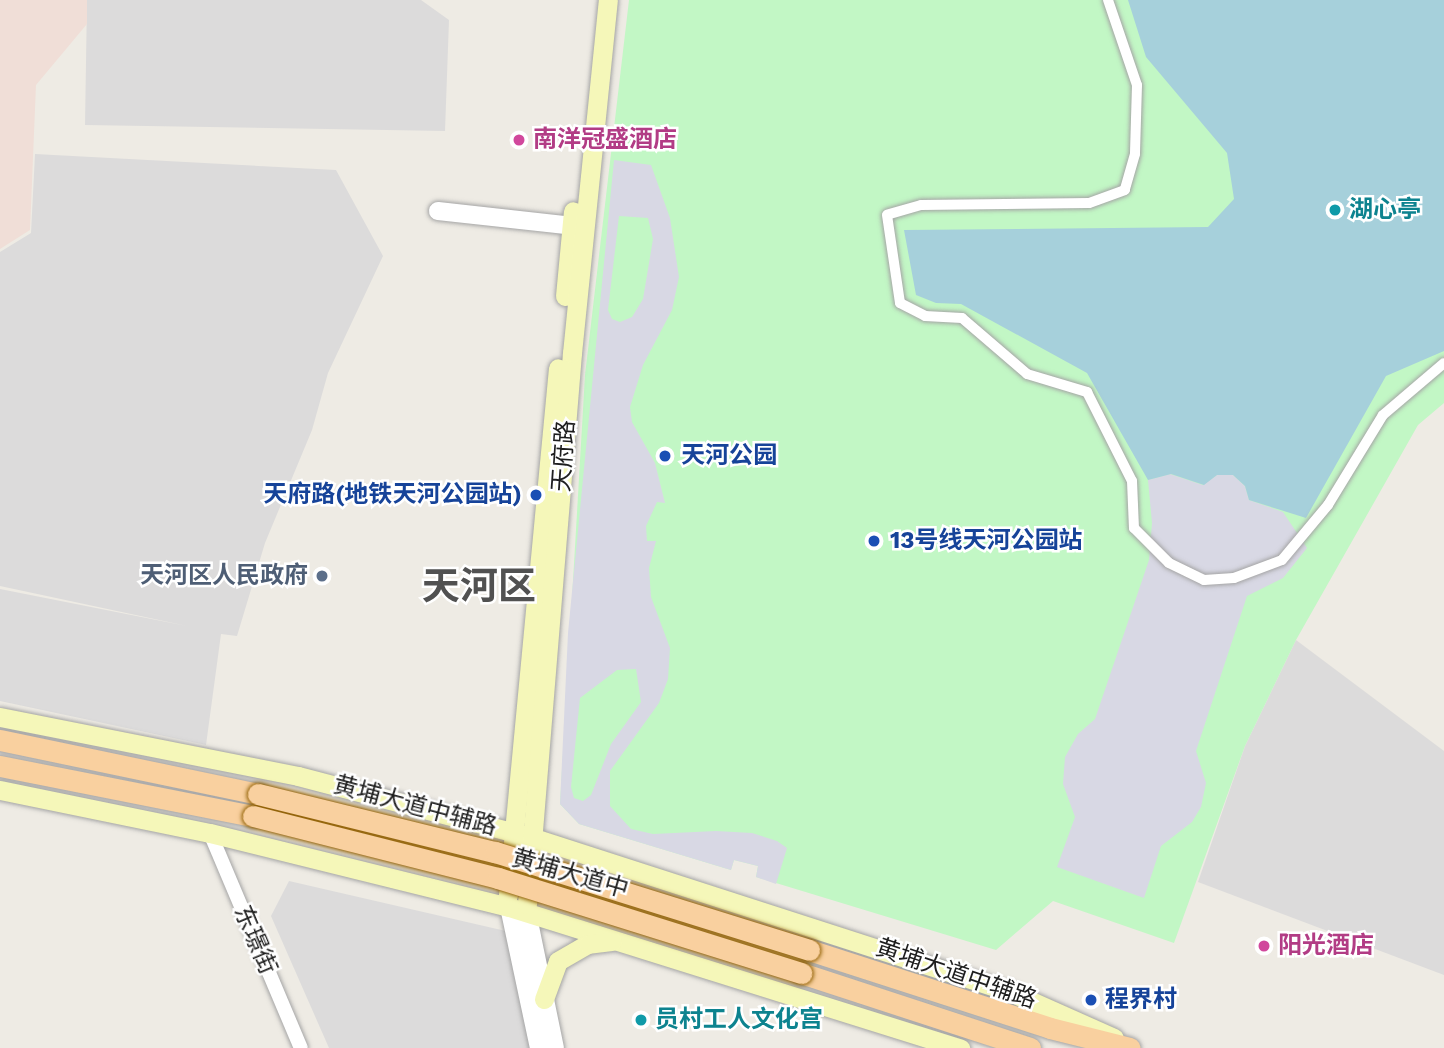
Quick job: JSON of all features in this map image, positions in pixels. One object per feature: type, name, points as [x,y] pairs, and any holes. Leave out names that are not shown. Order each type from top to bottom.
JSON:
[{"type":"main road","name":"天府路","points":[[518,909],[534,838],[594,0]]},
{"type":"main road","name":"天府路","points":[[518,909],[513,832],[578,226],[608,0]]},
{"type":"main road","name":"黄埔大道中辅路","points":[[0,717],[298,776],[534,838],[1006,990],[1132,1048]]},
{"type":"main road","name":"黄埔大道中","points":[[0,740],[258,794],[495,852],[1051,1028],[1132,1048]]},
{"type":"main road","name":"黄埔大道中","points":[[0,766],[253,816],[498,877],[1030,1048]]},
{"type":"main road","points":[[0,790],[210,833],[386,874],[518,909],[960,1048]]},
{"type":"main road","points":[[386,874],[410,867],[425,850],[426,827],[404,803]]},
{"type":"main road","points":[[660,954],[643,928],[645,908],[657,892],[683,884]]},
{"type":"main road","points":[[544,999],[550,974],[564,956],[588,944],[619,941]]},
{"type":"street","points":[[1108,0],[1137,85],[1135,154],[1125,190],[1089,203],[921,205],[887,215],[900,303],[925,316],[962,318],[1027,374],[1087,392],[1132,481],[1134,528],[1169,563],[1204,580],[1234,578],[1282,560],[1328,505],[1383,415],[1444,363]]},
{"type":"street","points":[[438,211],[578,226]]},
{"type":"street","name":"东璟街","points":[[210,833],[301,1048]]},
{"type":"street","points":[[518,909],[555,1048]]},
{"type":"street","points":[[518,909],[539,1048]]},
{"type":"shaded area","points":[[0,0],[87,0],[87,24],[36,85],[30,230],[0,249]]},
{"type":"shaded area","points":[[87,0],[421,0],[449,20],[445,131],[85,125]]},
{"type":"shaded area","points":[[35,154],[336,170],[383,256],[328,373],[312,430],[265,543],[237,636],[221,634],[206,745],[0,701],[0,589],[187,626],[0,586],[0,252],[31,233]]},
{"type":"shaded area","points":[[614,160],[651,165],[670,218],[679,277],[672,310],[643,365],[630,407],[632,422],[655,463],[665,503],[657,502],[646,526],[647,541],[656,541],[649,568],[651,597],[670,648],[668,679],[659,703],[610,771],[610,806],[631,829],[653,834],[716,831],[752,833],[777,841],[787,848],[776,884],[756,877],[758,866],[734,860],[731,870],[579,824],[560,804],[568,633]],"holes":[[[619,216],[648,218],[653,239],[643,299],[632,317],[620,322],[612,319],[608,310]],[[636,669],[641,702],[611,744],[591,795],[583,801],[574,798],[571,787],[580,698],[617,670]]]},
{"type":"shaded area","points":[[1170,474],[1203,485],[1217,475],[1233,475],[1245,486],[1249,500],[1283,512],[1307,548],[1283,578],[1247,596],[1196,751],[1206,783],[1201,807],[1192,822],[1161,846],[1144,898],[1057,867],[1075,817],[1063,784],[1065,757],[1078,734],[1095,719],[1149,560],[1152,523],[1148,480]]},
{"type":"shaded area","points":[[1296,640],[1444,751],[1444,975],[1198,882],[1245,746]]},
{"type":"shaded area","points":[[289,881],[514,933],[533,1048],[329,1048],[271,916]]},
{"type":"green space","name":"天河公园","points":[[629,0],[1444,0],[1444,403],[1418,425],[1296,640],[1245,746],[1174,943],[1053,901],[996,950],[756,877],[758,866],[734,860],[731,870],[579,824],[560,804],[585,375]]},
{"type":"water","points":[[1128,0],[1444,0],[1444,351],[1386,376],[1306,518],[1249,500],[1245,486],[1233,475],[1217,475],[1204,485],[1171,474],[1148,480],[1087,373],[961,304],[936,303],[916,295],[904,230],[1208,227],[1234,199],[1227,153],[1146,57]]},
{"type":"place","name":"南洋冠盛酒店","points":[[519,140]]},
{"type":"place","name":"湖心亭","points":[[1335,210]]},
{"type":"place","name":"天河公园","points":[[665,456]]},
{"type":"place","name":"天府路(地铁天河公园站)","points":[[536,495]]},
{"type":"place","name":"13号线天河公园站","points":[[874,541]]},
{"type":"place","name":"天河区人民政府","points":[[322,576]]},
{"type":"place","name":"阳光酒店","points":[[1264,946]]},
{"type":"place","name":"程界村","points":[[1091,1000]]},
{"type":"place","name":"员村工人文化宫","points":[[641,1020]]},
{"type":"district","name":"天河区","points":[[479,587]]}]
